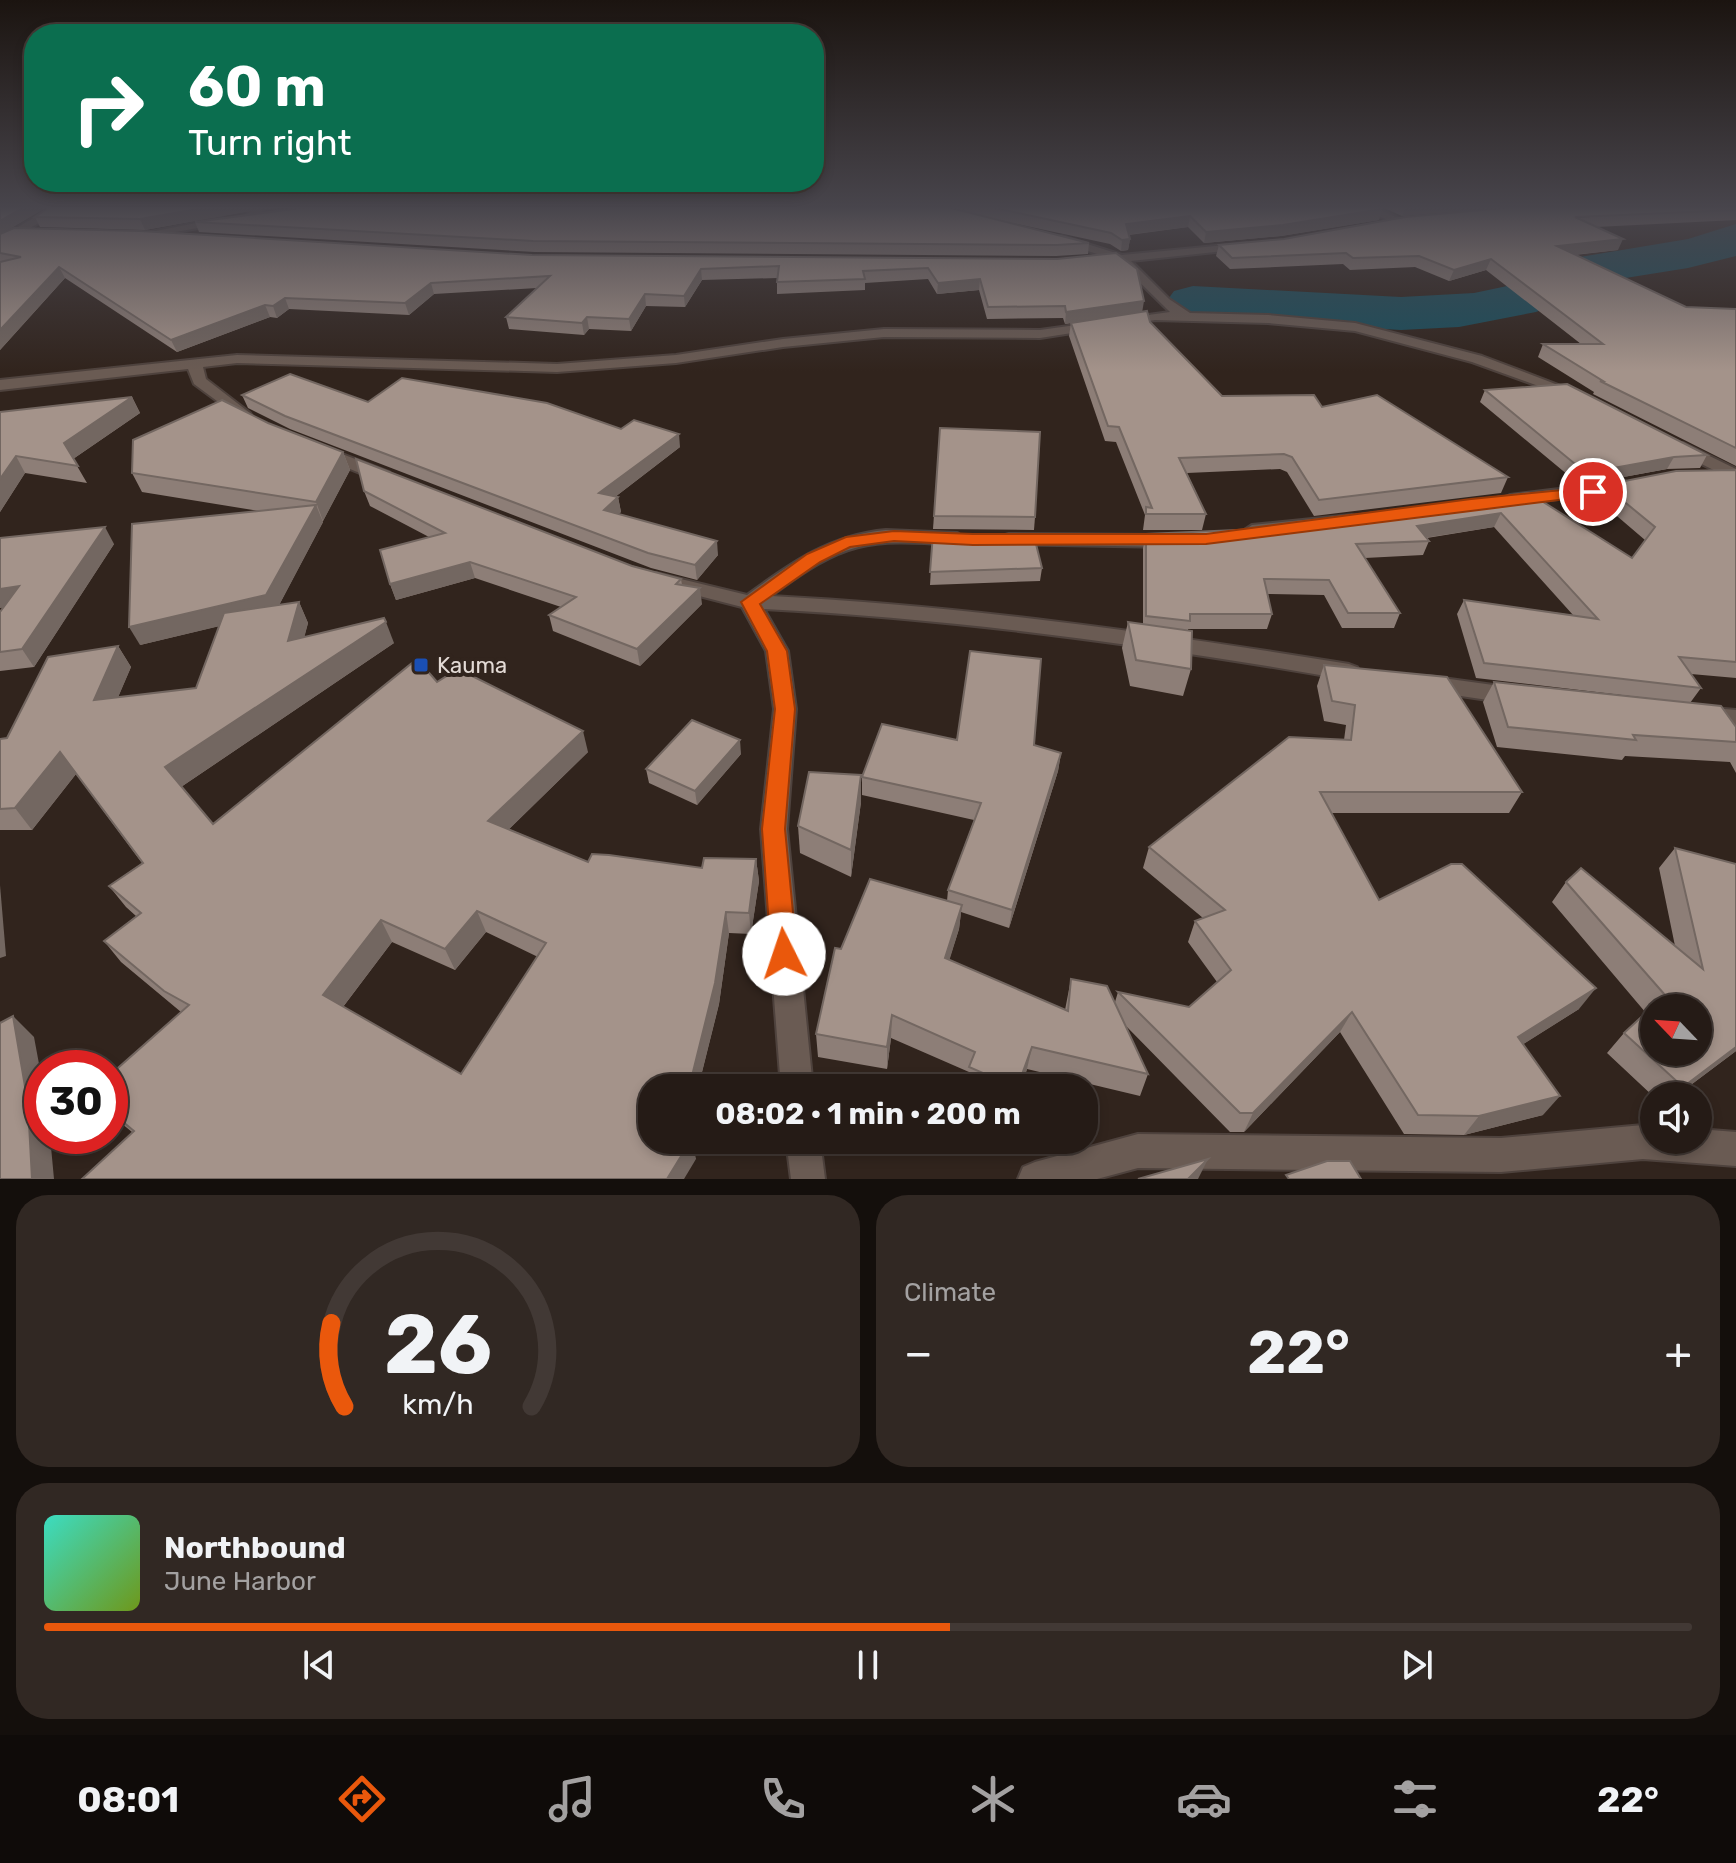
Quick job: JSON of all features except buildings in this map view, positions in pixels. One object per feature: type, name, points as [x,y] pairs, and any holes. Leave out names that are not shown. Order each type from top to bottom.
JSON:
[{"type":"street","points":[[1081,262],[1094,261]]},
{"type":"street","points":[[1123,261],[1143,277],[1164,305],[1187,316]]},
{"type":"street","points":[[0,385],[194,362],[288,359],[557,368],[676,359],[827,337],[884,333],[1040,334],[1155,316],[1187,316],[1355,327],[1477,359],[1558,385],[1599,405]]},
{"type":"street","points":[[194,362],[199,381],[213,395],[270,428]]},
{"type":"street","points":[[1666,439],[1735,474]]},
{"type":"street","points":[[309,446],[404,484]]},
{"type":"street","points":[[1690,475],[1735,474]]},
{"type":"street","points":[[1486,502],[1593,492],[1638,483]]},
{"type":"street","points":[[1235,534],[1377,518]]},
{"type":"street","points":[[750,602],[814,558],[846,542],[894,536],[980,540],[1192,540]]},
{"type":"street","points":[[643,575],[750,602],[876,608],[1237,653],[1370,676]]},
{"type":"street","points":[[750,602],[777,651],[785,709],[774,829],[796,1074]]},
{"type":"street","points":[[1401,680],[1540,699]]},
{"type":"street","points":[[1684,714],[1736,718]]},
{"type":"street","points":[[1035,1179],[1138,1151],[1501,1155],[1643,1142],[1736,1149]]},
{"type":"street","points":[[805,1154],[808,1179]]},
{"type":"waterway","points":[[1193,302],[1431,313],[1503,304],[1531,296],[1582,273],[1637,261]]},
{"type":"place","name":"Kauma","points":[[421,665]]},
{"type":"route","points":[[784,954],[774,829],[785,709],[777,651],[750,602],[814,558],[846,542],[894,536],[973,540],[1206,539],[1471,504],[1593,492]]}]
